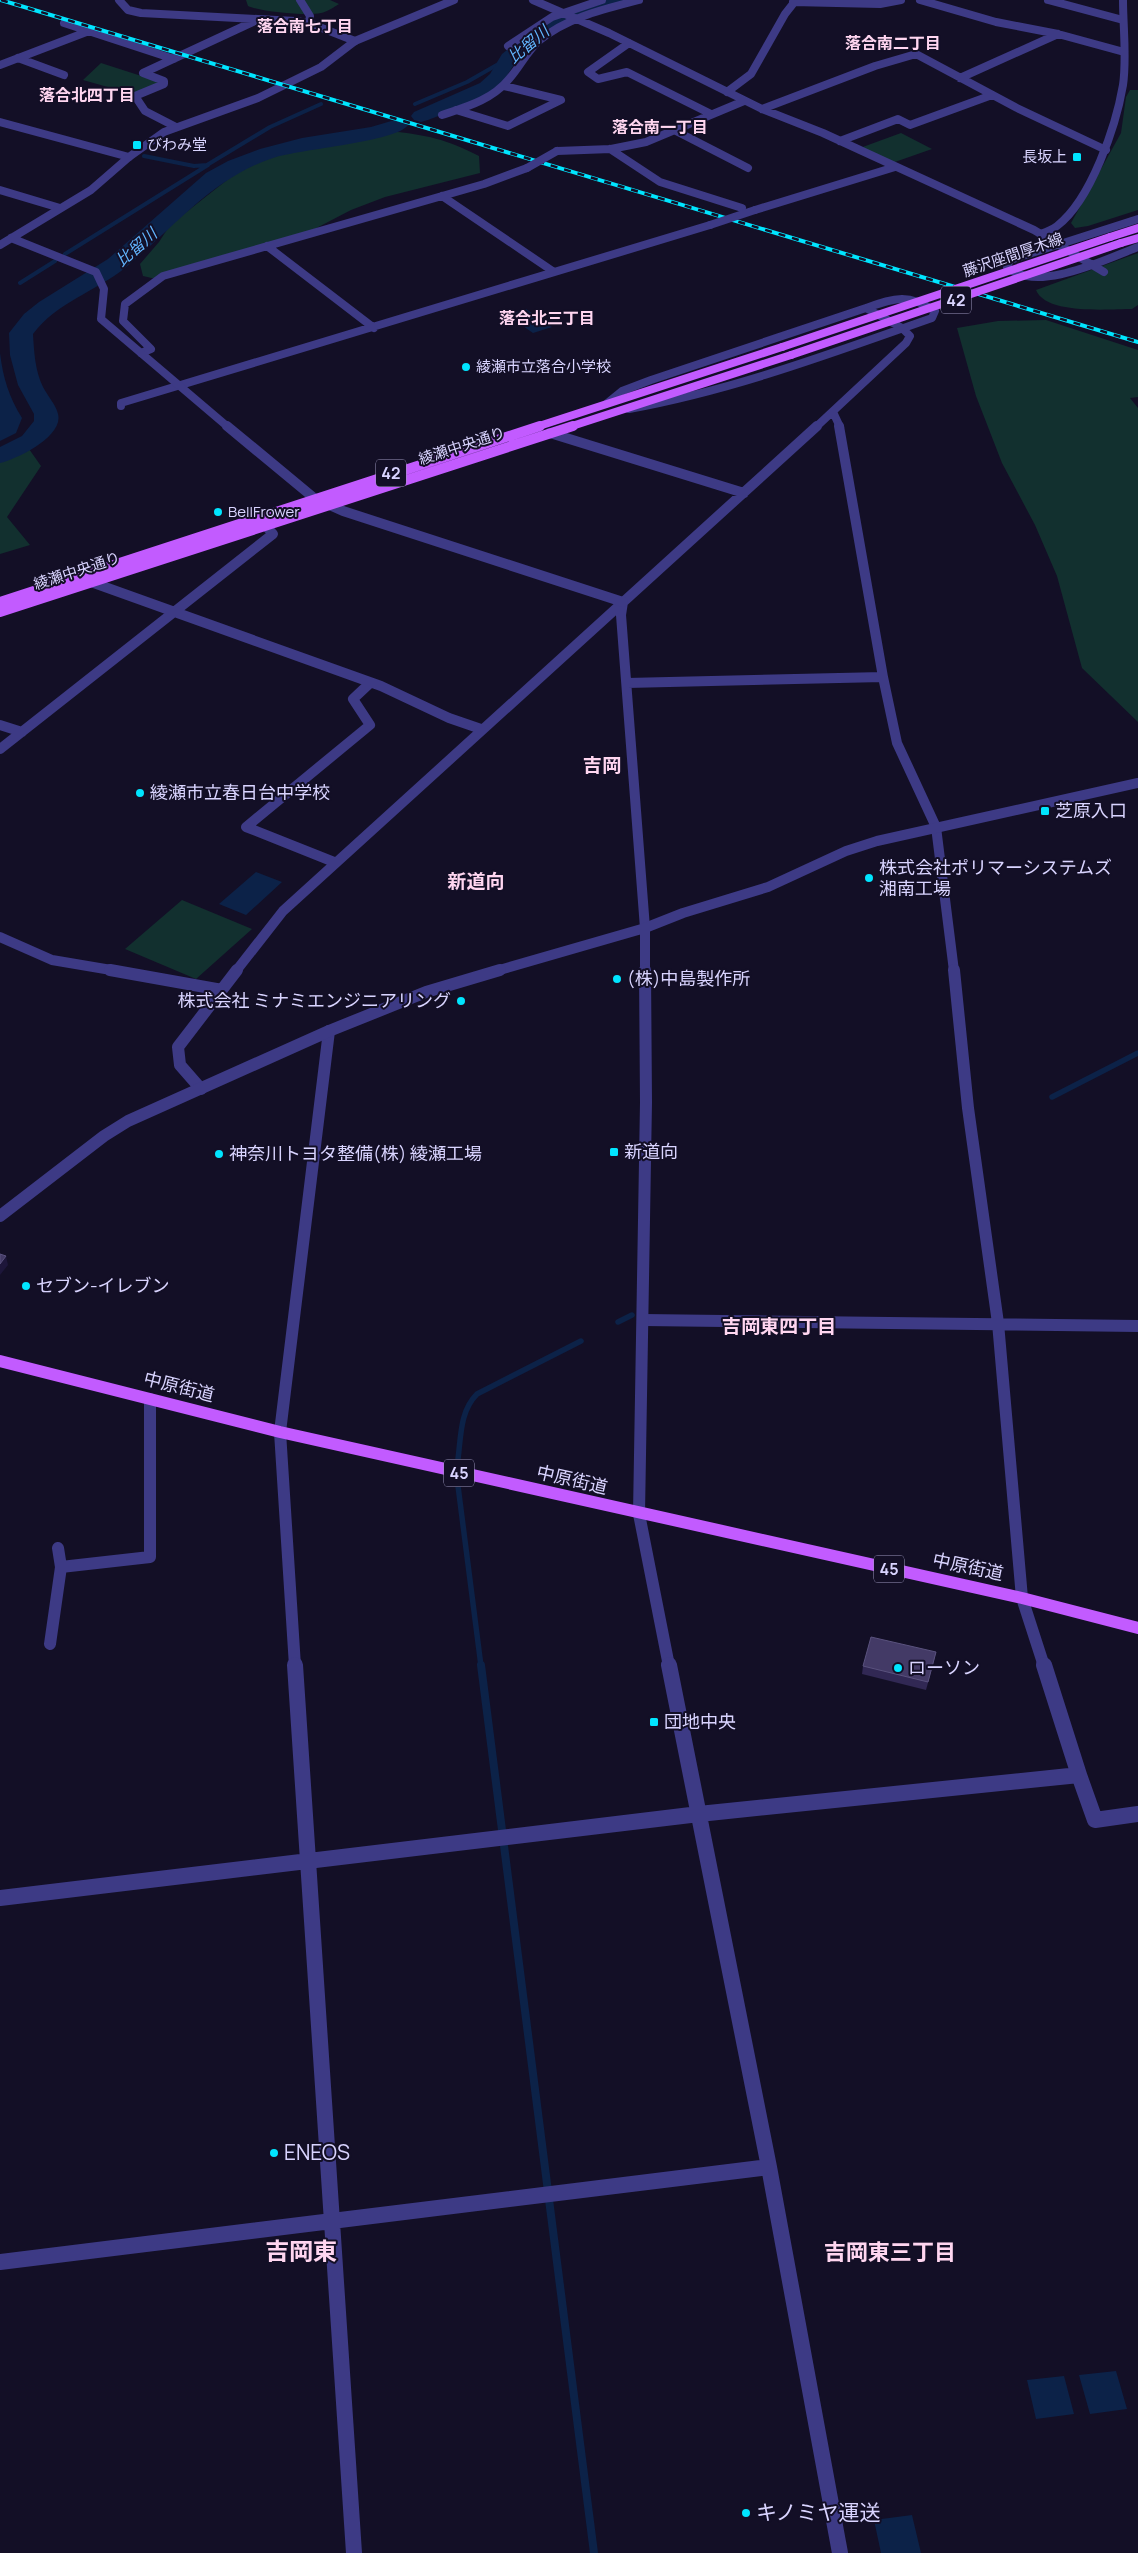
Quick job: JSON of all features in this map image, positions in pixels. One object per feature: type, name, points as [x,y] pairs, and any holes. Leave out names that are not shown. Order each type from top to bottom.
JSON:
[{"type":"main road","name":"藤沢座間厚木線","points":[[782,347],[1138,228]]},
{"type":"main road","name":"藤沢座間厚木線","points":[[791,355],[1138,238]]},
{"type":"main road","name":"綾瀬中央通り","points":[[0,602],[314,498],[782,347]]},
{"type":"main road","name":"綾瀬中央通り","points":[[0,612],[327,504],[550,434],[791,355]]},
{"type":"main road","name":"中原街道","points":[[0,1361],[280,1432],[639,1514],[1022,1598],[1138,1628]]},
{"type":"street","points":[[119,0],[128,10],[141,13],[309,23],[355,41]]},
{"type":"street","points":[[300,0],[310,16],[309,23]]},
{"type":"street","points":[[0,245],[99,185],[157,136],[176,127],[258,98],[321,67],[355,41],[454,0]]},
{"type":"street","points":[[533,0],[629,43],[744,101],[840,141],[1040,234],[1092,263],[1104,272]]},
{"type":"street","points":[[508,46],[525,32],[561,12],[602,0]]},
{"type":"street","points":[[442,115],[495,92],[504,86],[523,56],[540,40],[575,18],[639,0]]},
{"type":"street","points":[[727,92],[750,74],[795,1],[880,4],[901,0]]},
{"type":"street","points":[[920,0],[996,22],[1058,34],[1124,52]]},
{"type":"street","points":[[1048,0],[1123,20]]},
{"type":"street","points":[[1040,234],[1056,227],[1067,217],[1094,176],[1106,150],[1124,84],[1123,0]]},
{"type":"street","points":[[176,127],[144,112],[136,96],[164,84],[164,81],[143,73],[252,25],[257,20]]},
{"type":"street","points":[[64,23],[174,59]]},
{"type":"street","points":[[0,64],[88,31]]},
{"type":"street","points":[[960,78],[1058,34]]},
{"type":"street","points":[[629,43],[588,72],[598,79],[627,72],[711,114]]},
{"type":"street","points":[[762,109],[875,66],[916,54],[992,95],[1106,150]]},
{"type":"street","points":[[18,58],[64,75]]},
{"type":"street","points":[[456,110],[508,126],[560,100],[504,86]]},
{"type":"street","points":[[840,141],[898,119],[910,125],[992,95]]},
{"type":"street","points":[[141,353],[151,349],[123,321],[126,304],[141,290],[163,276],[499,180],[527,168],[557,151],[569,149],[610,149],[676,131],[744,101]]},
{"type":"street","points":[[0,122],[129,158]]},
{"type":"street","points":[[676,131],[748,168]]},
{"type":"street","points":[[610,149],[660,182],[742,208]]},
{"type":"street","points":[[121,406],[120,404],[895,168]]},
{"type":"street","points":[[0,190],[60,208]]},
{"type":"street","points":[[442,196],[554,272]]},
{"type":"street","points":[[1138,219],[1010,260],[1007,267],[1013,273],[1032,278],[1092,263],[1138,247]]},
{"type":"street","points":[[11,238],[96,272],[102,280],[105,290],[101,318],[295,484],[314,498],[327,504],[623,602]]},
{"type":"street","points":[[267,246],[374,328]]},
{"type":"street","points":[[606,404],[622,391],[866,308],[906,297],[917,299],[936,310],[932,318],[772,372],[668,403],[619,410]]},
{"type":"street","points":[[201,1089],[180,1067],[176,1057],[178,1047],[283,910],[833,412],[906,343],[910,336],[902,328],[866,308]]},
{"type":"street","points":[[833,412],[841,430],[883,677],[897,743],[936,826],[949,923],[968,1108],[998,1324],[1022,1598],[1095,1820],[1138,1814]]},
{"type":"street","points":[[550,434],[744,493]]},
{"type":"street","points":[[0,749],[273,534],[265,525]]},
{"type":"street","points":[[90,582],[370,683],[449,718],[481,729]]},
{"type":"street","points":[[623,602],[621,616],[646,938],[643,1320],[639,1514],[769,2167],[840,2553]]},
{"type":"street","points":[[627,683],[883,677]]},
{"type":"street","points":[[334,862],[246,827],[370,725],[353,699],[370,683]]},
{"type":"street","points":[[0,725],[22,732]]},
{"type":"street","points":[[0,1216],[104,1136],[146,1113],[329,1031],[426,992],[645,928],[683,913],[768,886],[846,851],[877,841],[936,826],[1138,783]]},
{"type":"street","points":[[0,937],[52,960],[222,990]]},
{"type":"street","points":[[329,1031],[280,1432],[354,2553]]},
{"type":"street","points":[[643,1320],[1138,1326]]},
{"type":"street","points":[[61,1567],[150,1557],[150,1399]]},
{"type":"street","points":[[50,1644],[61,1567],[58,1548]]},
{"type":"street","points":[[0,1898],[699,1814],[1079,1775]]},
{"type":"street","points":[[0,2262],[769,2167]]},
{"type":"green space","points":[[246,0],[330,0],[339,4],[321,13],[295,14],[274,12],[248,6]]},
{"type":"green space","points":[[101,63],[160,82],[139,92],[129,93],[83,80]]},
{"type":"green space","points":[[1130,90],[1138,90],[1138,210],[1088,226],[1075,228],[1071,223],[1121,133],[1126,97]]},
{"type":"green space","points":[[389,131],[436,139],[467,150],[479,156],[480,173],[385,197],[351,210],[303,235],[156,279],[143,276],[140,264],[159,242],[170,225],[246,165],[304,148]]},
{"type":"green space","points":[[901,133],[932,149],[892,163],[860,148]]},
{"type":"green space","points":[[1138,253],[1138,305],[1132,309],[1094,310],[1065,307],[1052,304],[1042,298],[1036,290]]},
{"type":"green space","points":[[1046,320],[1138,350],[1138,397],[1130,398],[1138,408],[1138,722],[1082,668],[1057,576],[1035,525],[1002,463],[976,396],[957,328],[998,321]]},
{"type":"green space","points":[[29,449],[41,466],[7,517],[30,545],[0,554],[0,462]]},
{"type":"green space","points":[[182,900],[252,929],[196,979],[125,949]]},
{"type":"water","points":[[526,309],[552,327],[533,333],[507,315]]},
{"type":"water","points":[[0,353],[7,387],[22,418],[16,433],[0,441]]},
{"type":"water","points":[[256,872],[282,882],[246,915],[219,904]]},
{"type":"water","points":[[1116,2371],[1127,2409],[1090,2414],[1079,2375]]},
{"type":"water","points":[[1064,2376],[1074,2414],[1036,2419],[1027,2380]]},
{"type":"water","points":[[912,2515],[921,2553],[881,2553],[874,2520]]},
{"type":"building","points":[[0,1254],[6,1256],[0,1264]]},
{"type":"building","name":"ローソン","points":[[871,1637],[936,1652],[928,1682],[863,1666]]},
{"type":"waterway","name":"比留川","points":[[421,116],[487,87],[498,77],[509,58],[552,23],[576,12],[619,0]]},
{"type":"waterway","points":[[415,104],[467,82],[509,58]]},
{"type":"waterway","points":[[144,156],[194,166],[207,165],[270,127],[321,104]]},
{"type":"waterway","name":"比留川","points":[[0,456],[31,441],[46,422],[46,414],[30,385],[22,355],[21,333],[32,319],[47,307],[116,264],[214,178],[235,165],[267,153],[302,144],[375,133],[398,125]]},
{"type":"waterway","points":[[65,254],[208,165]]},
{"type":"waterway","points":[[20,283],[55,261]]},
{"type":"waterway","points":[[1052,1097],[1138,1053]]},
{"type":"waterway","points":[[618,1322],[632,1315]]},
{"type":"waterway","points":[[458,1459],[464,1416],[471,1401],[477,1394],[581,1341]]},
{"type":"waterway","points":[[458,1486],[481,1666]]},
{"type":"waterway","points":[[481,1665],[594,2553]]},
{"type":"railway","points":[[1,0],[1138,342]]},
{"type":"place","name":"びわみ堂","points":[[137,145]]},
{"type":"place","name":"長坂上","points":[[1077,157]]},
{"type":"place","name":"綾瀬市立落合小学校","points":[[466,367]]},
{"type":"place","name":"BellFrower","points":[[218,512]]},
{"type":"place","name":"綾瀬市立春日台中学校","points":[[140,793]]},
{"type":"place","name":"芝原入口","points":[[1045,811]]},
{"type":"place","name":"株式会社ポリマーシステムズ 湘南工場","points":[[869,878]]},
{"type":"place","name":"(株)中島製作所","points":[[617,979]]},
{"type":"place","name":"株式会社 ミナミエンジニアリング","points":[[461,1001]]},
{"type":"place","name":"新道向","points":[[614,1152]]},
{"type":"place","name":"神奈川トヨタ整備(株) 綾瀬工場","points":[[219,1154]]},
{"type":"place","name":"セブン-イレブン","points":[[26,1286]]},
{"type":"place","name":"ローソン","points":[[898,1668]]},
{"type":"place","name":"団地中央","points":[[654,1722]]},
{"type":"place","name":"ENEOS","points":[[274,2153]]},
{"type":"place","name":"キノミヤ運送","points":[[746,2513]]},
{"type":"district","name":"落合南七丁目","points":[[305,26]]},
{"type":"district","name":"落合南二丁目","points":[[893,43]]},
{"type":"district","name":"落合北四丁目","points":[[87,95]]},
{"type":"district","name":"落合南一丁目","points":[[660,127]]},
{"type":"district","name":"落合北三丁目","points":[[547,318]]},
{"type":"district","name":"吉岡","points":[[602,765]]},
{"type":"district","name":"新道向","points":[[476,881]]},
{"type":"district","name":"吉岡東四丁目","points":[[779,1326]]},
{"type":"district","name":"吉岡東","points":[[301,2252]]},
{"type":"district","name":"吉岡東三丁目","points":[[890,2252]]}]
